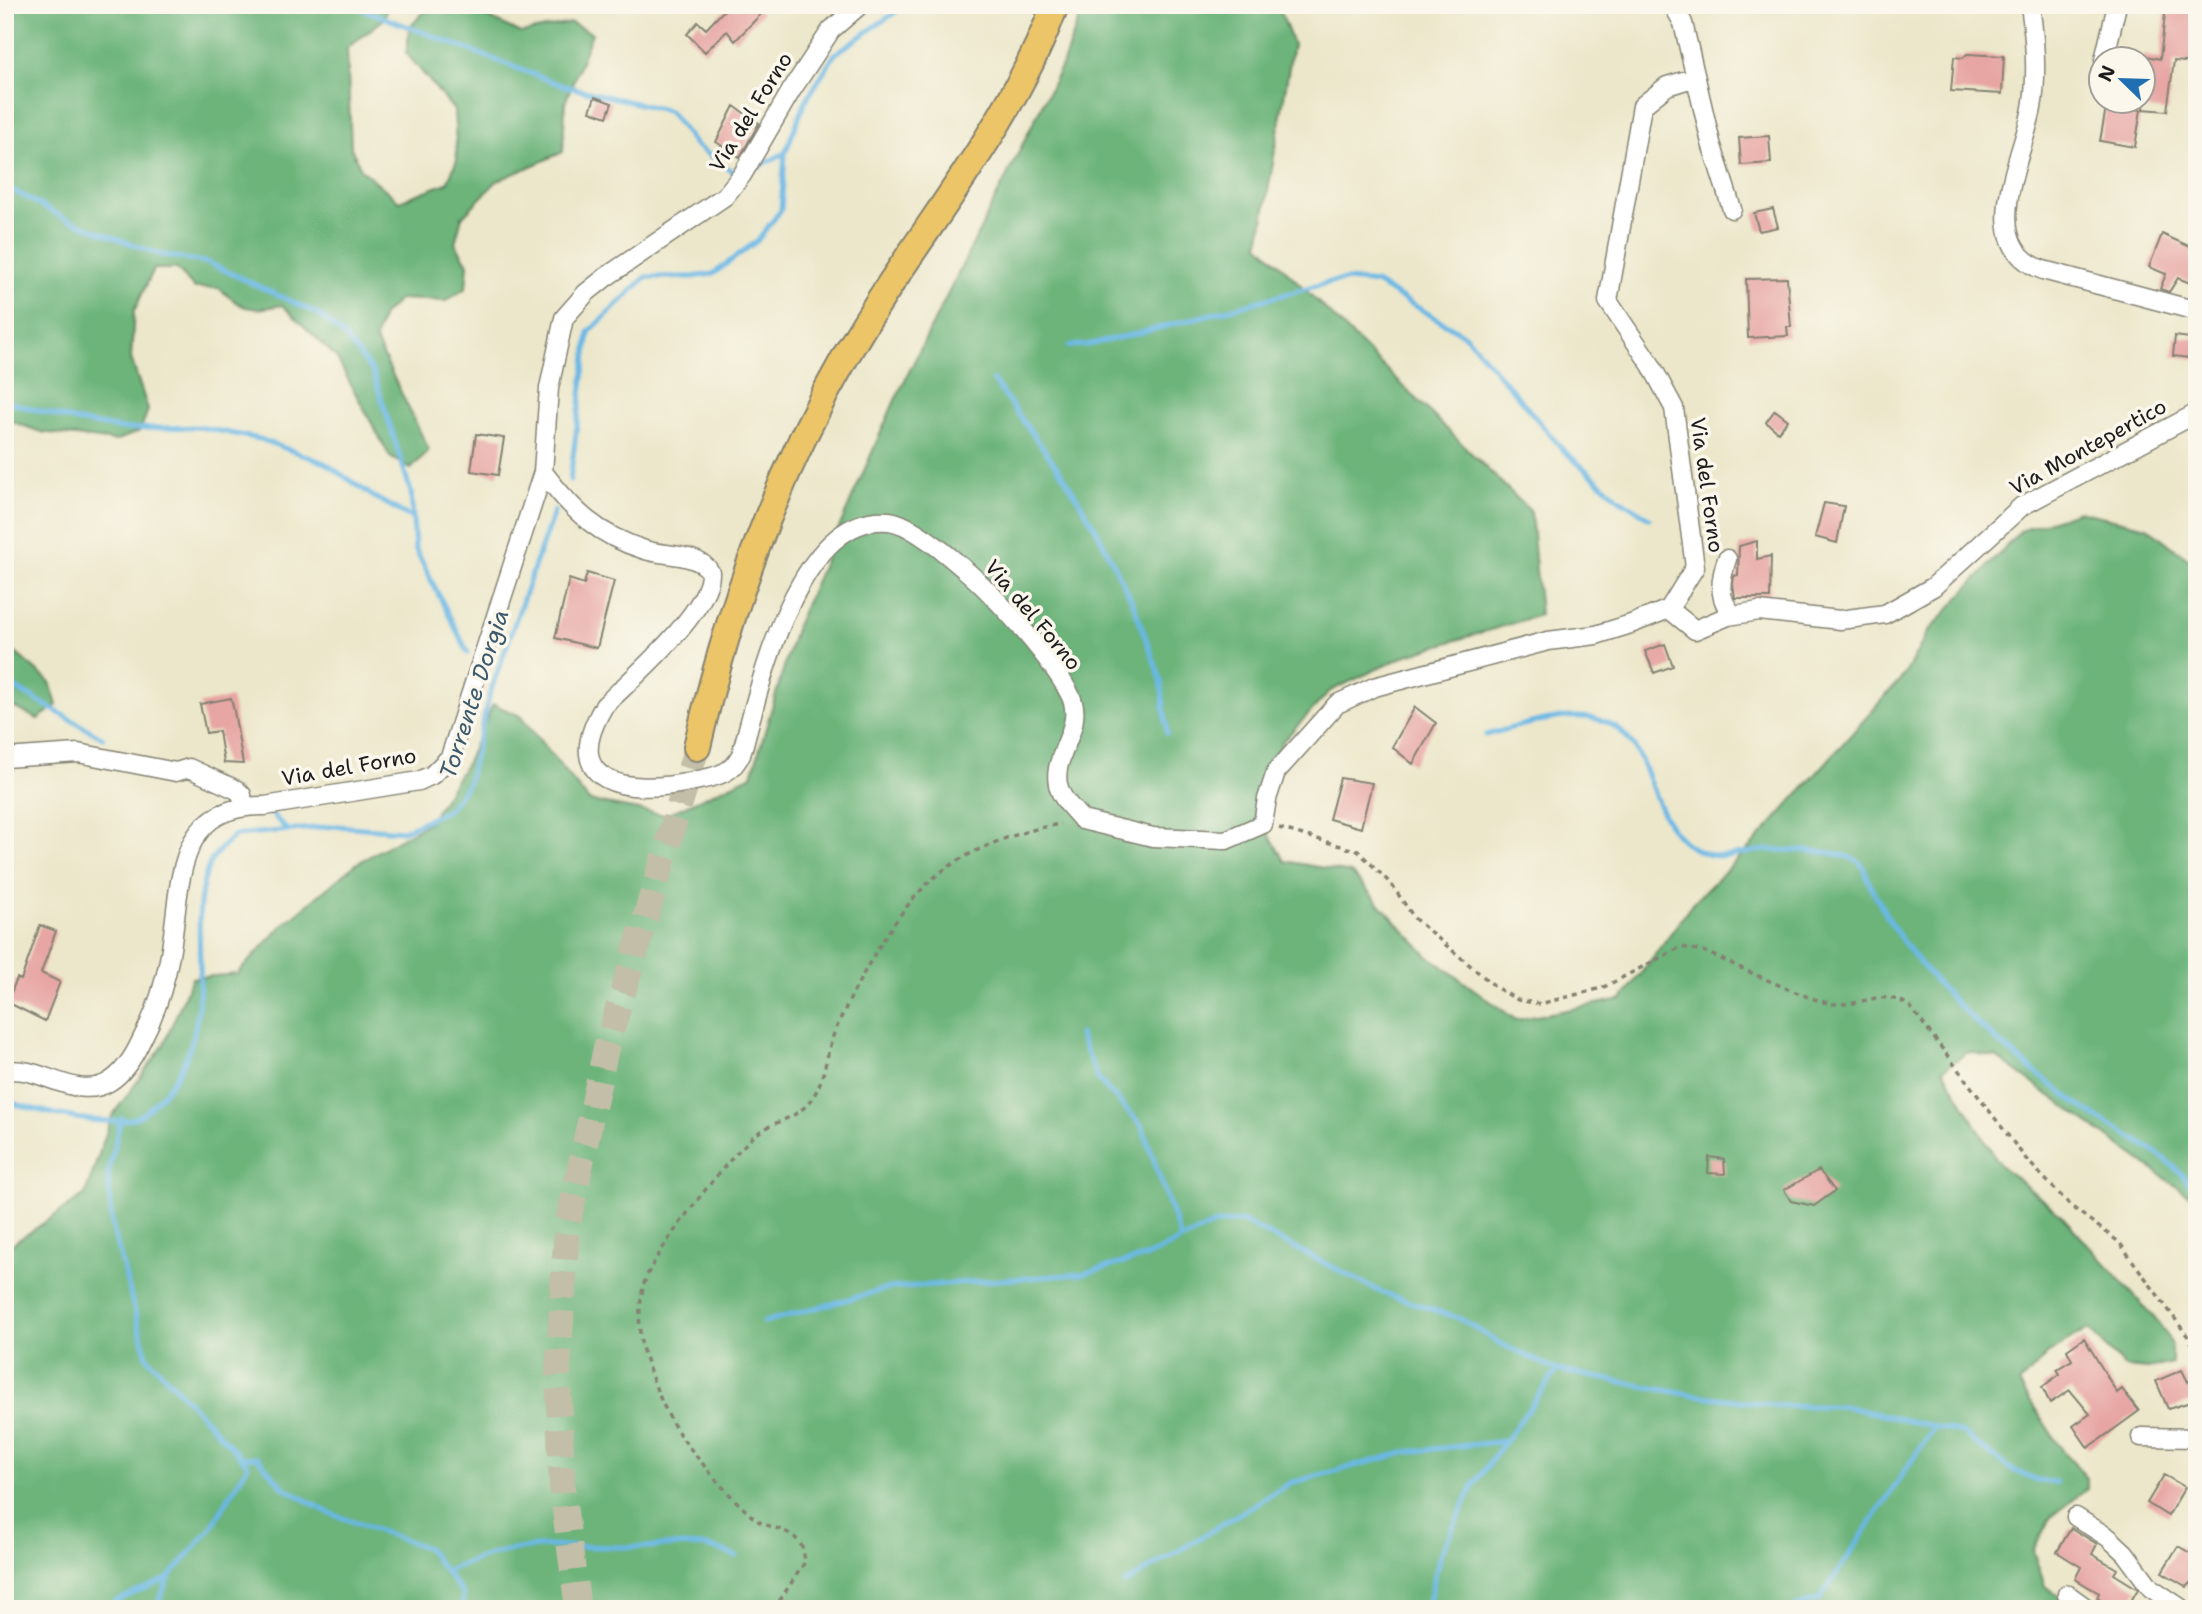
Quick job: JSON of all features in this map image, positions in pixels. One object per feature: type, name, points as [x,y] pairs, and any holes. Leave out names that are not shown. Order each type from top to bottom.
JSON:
[{"type":"highway","points":[[697,747],[729,625],[787,473],[846,355],[912,248],[999,125],[1055,5]]},
{"type":"street","name":"Via del Forno","points":[[5,1071],[26,1072],[92,1088],[108,1083],[126,1067],[151,1023],[170,957],[183,867],[191,845],[208,819],[222,811],[243,805],[265,806],[419,781],[442,767],[450,757],[543,472],[550,388],[564,318],[586,293],[606,277],[725,196],[742,175],[791,91],[831,30],[860,5]]},
{"type":"street","points":[[1673,5],[1683,23],[1693,78],[1732,209]]},
{"type":"street","points":[[2030,5],[2035,46],[2033,105],[2009,194],[2007,221],[2011,247],[2028,265],[2043,271],[2197,311]]},
{"type":"street","points":[[2107,46],[2117,5]]},
{"type":"street","name":"Via del Forno","points":[[1669,609],[1695,567],[1674,408],[1651,365],[1608,301],[1642,106],[1667,86],[1693,78]]},
{"type":"street","name":"Via Montepertico","points":[[1669,609],[1695,630],[1734,615],[1759,611],[1840,620],[1885,614],[1933,587],[2022,506],[2197,413]]},
{"type":"street","name":"Via del Forno","points":[[543,472],[579,516],[608,536],[646,550],[702,563],[710,572],[708,586],[695,612],[604,706],[594,723],[587,740],[587,755],[592,767],[605,777],[621,785],[662,788],[715,776],[731,769],[741,755],[775,634],[802,583],[835,538],[852,528],[891,521],[941,549],[979,581],[1044,658],[1070,695],[1076,710],[1074,724],[1057,774],[1061,794],[1082,820]]},
{"type":"street","points":[[1727,559],[1720,586],[1725,607],[1734,615]]},
{"type":"street","points":[[1082,820],[1153,836],[1226,840],[1263,824],[1276,772],[1337,704],[1374,687],[1548,641],[1596,635],[1669,609]]},
{"type":"street","points":[[5,758],[78,753],[176,772],[189,768],[237,790],[242,795],[243,805]]},
{"type":"street","points":[[2141,1437],[2197,1438]]},
{"type":"street","points":[[2076,1517],[2109,1538],[2126,1553],[2151,1588],[2182,1609]]},
{"type":"street","points":[[2067,1594],[2088,1609]]},
{"type":"path","points":[[774,1609],[805,1562],[803,1550],[787,1532],[756,1520],[683,1440],[658,1389],[642,1346],[640,1322],[644,1282],[668,1238],[737,1154],[757,1133],[794,1116],[809,1103],[823,1082],[825,1059],[835,1030],[900,916],[928,882],[958,862],[1031,828],[1082,820]]},
{"type":"path","points":[[1263,824],[1358,851],[1391,884],[1415,919],[1497,988],[1518,1000],[1539,1004],[1602,988],[1681,947],[1703,951],[1835,1004],[1893,996],[1909,1005],[2026,1159],[2071,1206],[2119,1242],[2197,1353]]},
{"type":"green space","points":[[5,5],[389,5],[383,20],[347,48],[351,148],[361,169],[399,201],[447,183],[457,160],[454,110],[406,53],[410,27],[426,10],[475,11],[521,33],[571,23],[592,33],[565,103],[563,152],[497,181],[462,217],[455,243],[468,264],[466,288],[446,301],[400,299],[383,315],[375,339],[429,450],[411,469],[390,457],[336,357],[282,305],[255,308],[241,305],[219,288],[194,288],[177,269],[154,269],[134,311],[131,358],[148,410],[140,431],[116,441],[41,432],[5,419]]},
{"type":"green space","points":[[1084,5],[1278,5],[1293,44],[1259,244],[1531,512],[1540,615],[1407,655],[1330,691],[1282,742],[1254,810],[1285,861],[1351,873],[1427,955],[1516,1020],[1622,999],[1693,903],[1758,839],[1905,674],[1928,632],[2020,531],[2079,511],[2147,527],[2197,566],[2197,1201],[1996,1057],[1968,1052],[1943,1070],[2000,1165],[2060,1214],[2159,1323],[2172,1345],[2172,1363],[2148,1369],[2125,1367],[2088,1329],[2047,1354],[2019,1384],[2062,1450],[2087,1478],[2087,1489],[2050,1518],[2033,1551],[2045,1586],[2075,1609],[5,1609],[5,1249],[85,1195],[112,1116],[163,1046],[192,978],[237,974],[282,926],[356,864],[429,822],[467,762],[493,704],[520,716],[589,801],[666,815],[752,775],[796,626],[895,400],[1063,63]]},
{"type":"green space","points":[[5,644],[50,682],[57,705],[38,719],[5,703]]},
{"type":"building","points":[[729,5],[754,5],[762,13],[735,41],[727,31],[705,52],[687,34],[698,22],[706,29]]},
{"type":"building","points":[[2166,6],[2197,10],[2197,63],[2174,61],[2167,111],[2156,110],[2156,58],[2160,59]]},
{"type":"building","points":[[1967,54],[2004,56],[2002,94],[1951,91],[1954,57],[1963,58]]},
{"type":"building","points":[[595,97],[612,103],[607,117],[590,111]]},
{"type":"building","points":[[734,106],[759,123],[740,157],[716,142]]},
{"type":"building","points":[[2104,116],[2140,116],[2135,147],[2100,141]]},
{"type":"building","points":[[1769,136],[1771,163],[1741,165],[1739,138]]},
{"type":"building","points":[[1773,209],[1778,227],[1759,231],[1754,213]]},
{"type":"building","points":[[2162,234],[2197,250],[2197,286],[2178,278],[2169,292],[2160,289],[2166,274],[2149,267]]},
{"type":"building","points":[[1787,278],[1791,327],[1787,327],[1788,336],[1748,338],[1746,279]]},
{"type":"building","points":[[2175,336],[2197,339],[2197,359],[2173,356]]},
{"type":"building","points":[[1775,410],[1788,420],[1778,432],[1766,422]]},
{"type":"building","points":[[476,434],[504,438],[498,475],[471,471]]},
{"type":"building","points":[[1824,503],[1844,506],[1837,543],[1815,537]]},
{"type":"building","points":[[1757,541],[1757,559],[1771,556],[1770,598],[1735,598],[1733,583],[1734,576],[1738,575],[1739,546]]},
{"type":"building","points":[[587,573],[614,581],[597,648],[555,638],[569,579],[584,584]]},
{"type":"building","points":[[1665,644],[1673,666],[1654,673],[1645,651]]},
{"type":"building","points":[[231,698],[243,764],[224,763],[219,731],[206,733],[200,704]]},
{"type":"building","points":[[1415,707],[1436,723],[1413,764],[1392,747]]},
{"type":"building","points":[[1340,778],[1372,783],[1361,828],[1329,819]]},
{"type":"building","points":[[40,925],[56,931],[41,973],[60,982],[45,1021],[7,1002],[17,978],[21,980]]},
{"type":"building","points":[[1709,1157],[1724,1159],[1725,1174],[1708,1173]]},
{"type":"building","points":[[1819,1170],[1835,1191],[1814,1206],[1791,1201],[1784,1190]]},
{"type":"building","points":[[2084,1338],[2117,1393],[2122,1389],[2139,1411],[2088,1448],[2073,1426],[2090,1414],[2070,1390],[2050,1403],[2042,1387],[2060,1374],[2057,1369],[2072,1360],[2067,1350]]},
{"type":"building","points":[[2182,1370],[2188,1382],[2192,1379],[2197,1400],[2168,1409],[2156,1381]]},
{"type":"building","points":[[2164,1475],[2185,1487],[2168,1516],[2147,1503]]},
{"type":"building","points":[[2071,1528],[2097,1544],[2092,1554],[2117,1569],[2114,1574],[2138,1589],[2126,1609],[2116,1609],[2097,1598],[2099,1593],[2075,1579],[2081,1567],[2057,1552]]},
{"type":"building","points":[[2178,1546],[2197,1557],[2197,1586],[2191,1583],[2187,1587],[2162,1572]]},
{"type":"waterway","points":[[351,5],[564,86],[669,111],[695,145],[733,172]]},
{"type":"waterway","name":"Torrente Dorgia","points":[[570,480],[589,332],[646,277],[713,274],[757,241],[781,210],[785,153],[805,102],[835,54],[906,5]]},
{"type":"waterway","points":[[755,168],[785,153]]},
{"type":"waterway","points":[[5,186],[64,218],[158,254],[209,263],[318,314],[345,337],[373,372],[411,492],[415,548],[468,653]]},
{"type":"waterway","points":[[1069,346],[1087,345],[1140,333],[1331,282],[1347,280],[1376,283],[1466,336],[1564,451],[1618,498],[1649,518]]},
{"type":"waterway","points":[[993,380],[1065,478],[1097,531],[1133,603],[1161,680],[1167,733]]},
{"type":"waterway","points":[[5,401],[76,421],[122,429],[199,427],[260,439],[325,463],[374,497],[412,518]]},
{"type":"waterway","name":"Torrente Dorgia","points":[[5,1101],[74,1118],[128,1120],[143,1114],[169,1086],[187,1056],[196,1022],[200,987],[199,915],[205,876],[214,856],[235,835],[337,826],[403,831],[448,810],[468,783],[490,693],[554,511]]},
{"type":"waterway","points":[[5,682],[103,738]]},
{"type":"waterway","points":[[1486,735],[1561,718],[1592,718],[1606,722],[1623,733],[1635,749],[1660,808],[1670,826],[1684,842],[1704,853],[1720,856],[1767,850],[1815,851],[1853,858],[1865,871],[1897,933],[1962,1009],[2060,1091],[2162,1157],[2188,1182],[2197,1196]]},
{"type":"waterway","points":[[272,814],[288,831]]},
{"type":"waterway","points":[[1079,1034],[1098,1079],[1142,1126],[1181,1239]]},
{"type":"waterway","points":[[121,1118],[108,1174],[112,1225],[147,1357],[248,1465],[212,1527],[169,1578],[155,1609]]},
{"type":"waterway","points":[[764,1322],[890,1288],[1081,1274],[1145,1257],[1215,1224],[1242,1221],[1383,1293],[1461,1319],[1497,1342],[1557,1370],[1686,1394],[1782,1406],[1843,1406],[1962,1433],[2009,1468],[2037,1481],[2056,1482]]},
{"type":"waterway","points":[[1427,1609],[1440,1555],[1474,1484],[1557,1370]]},
{"type":"waterway","points":[[1789,1609],[1820,1599],[1934,1427]]},
{"type":"waterway","points":[[1124,1584],[1290,1483],[1407,1452],[1505,1441]]},
{"type":"waterway","points":[[242,1458],[257,1457],[283,1487],[329,1513],[427,1548],[463,1594],[462,1609]]},
{"type":"waterway","points":[[445,1571],[494,1554],[534,1547],[686,1545],[710,1547],[736,1556]]},
{"type":"waterway","points":[[98,1609],[169,1578]]},
{"type":"tunnel","points":[[578,1609],[562,1488],[558,1370],[567,1227],[606,1048],[697,747]]}]
